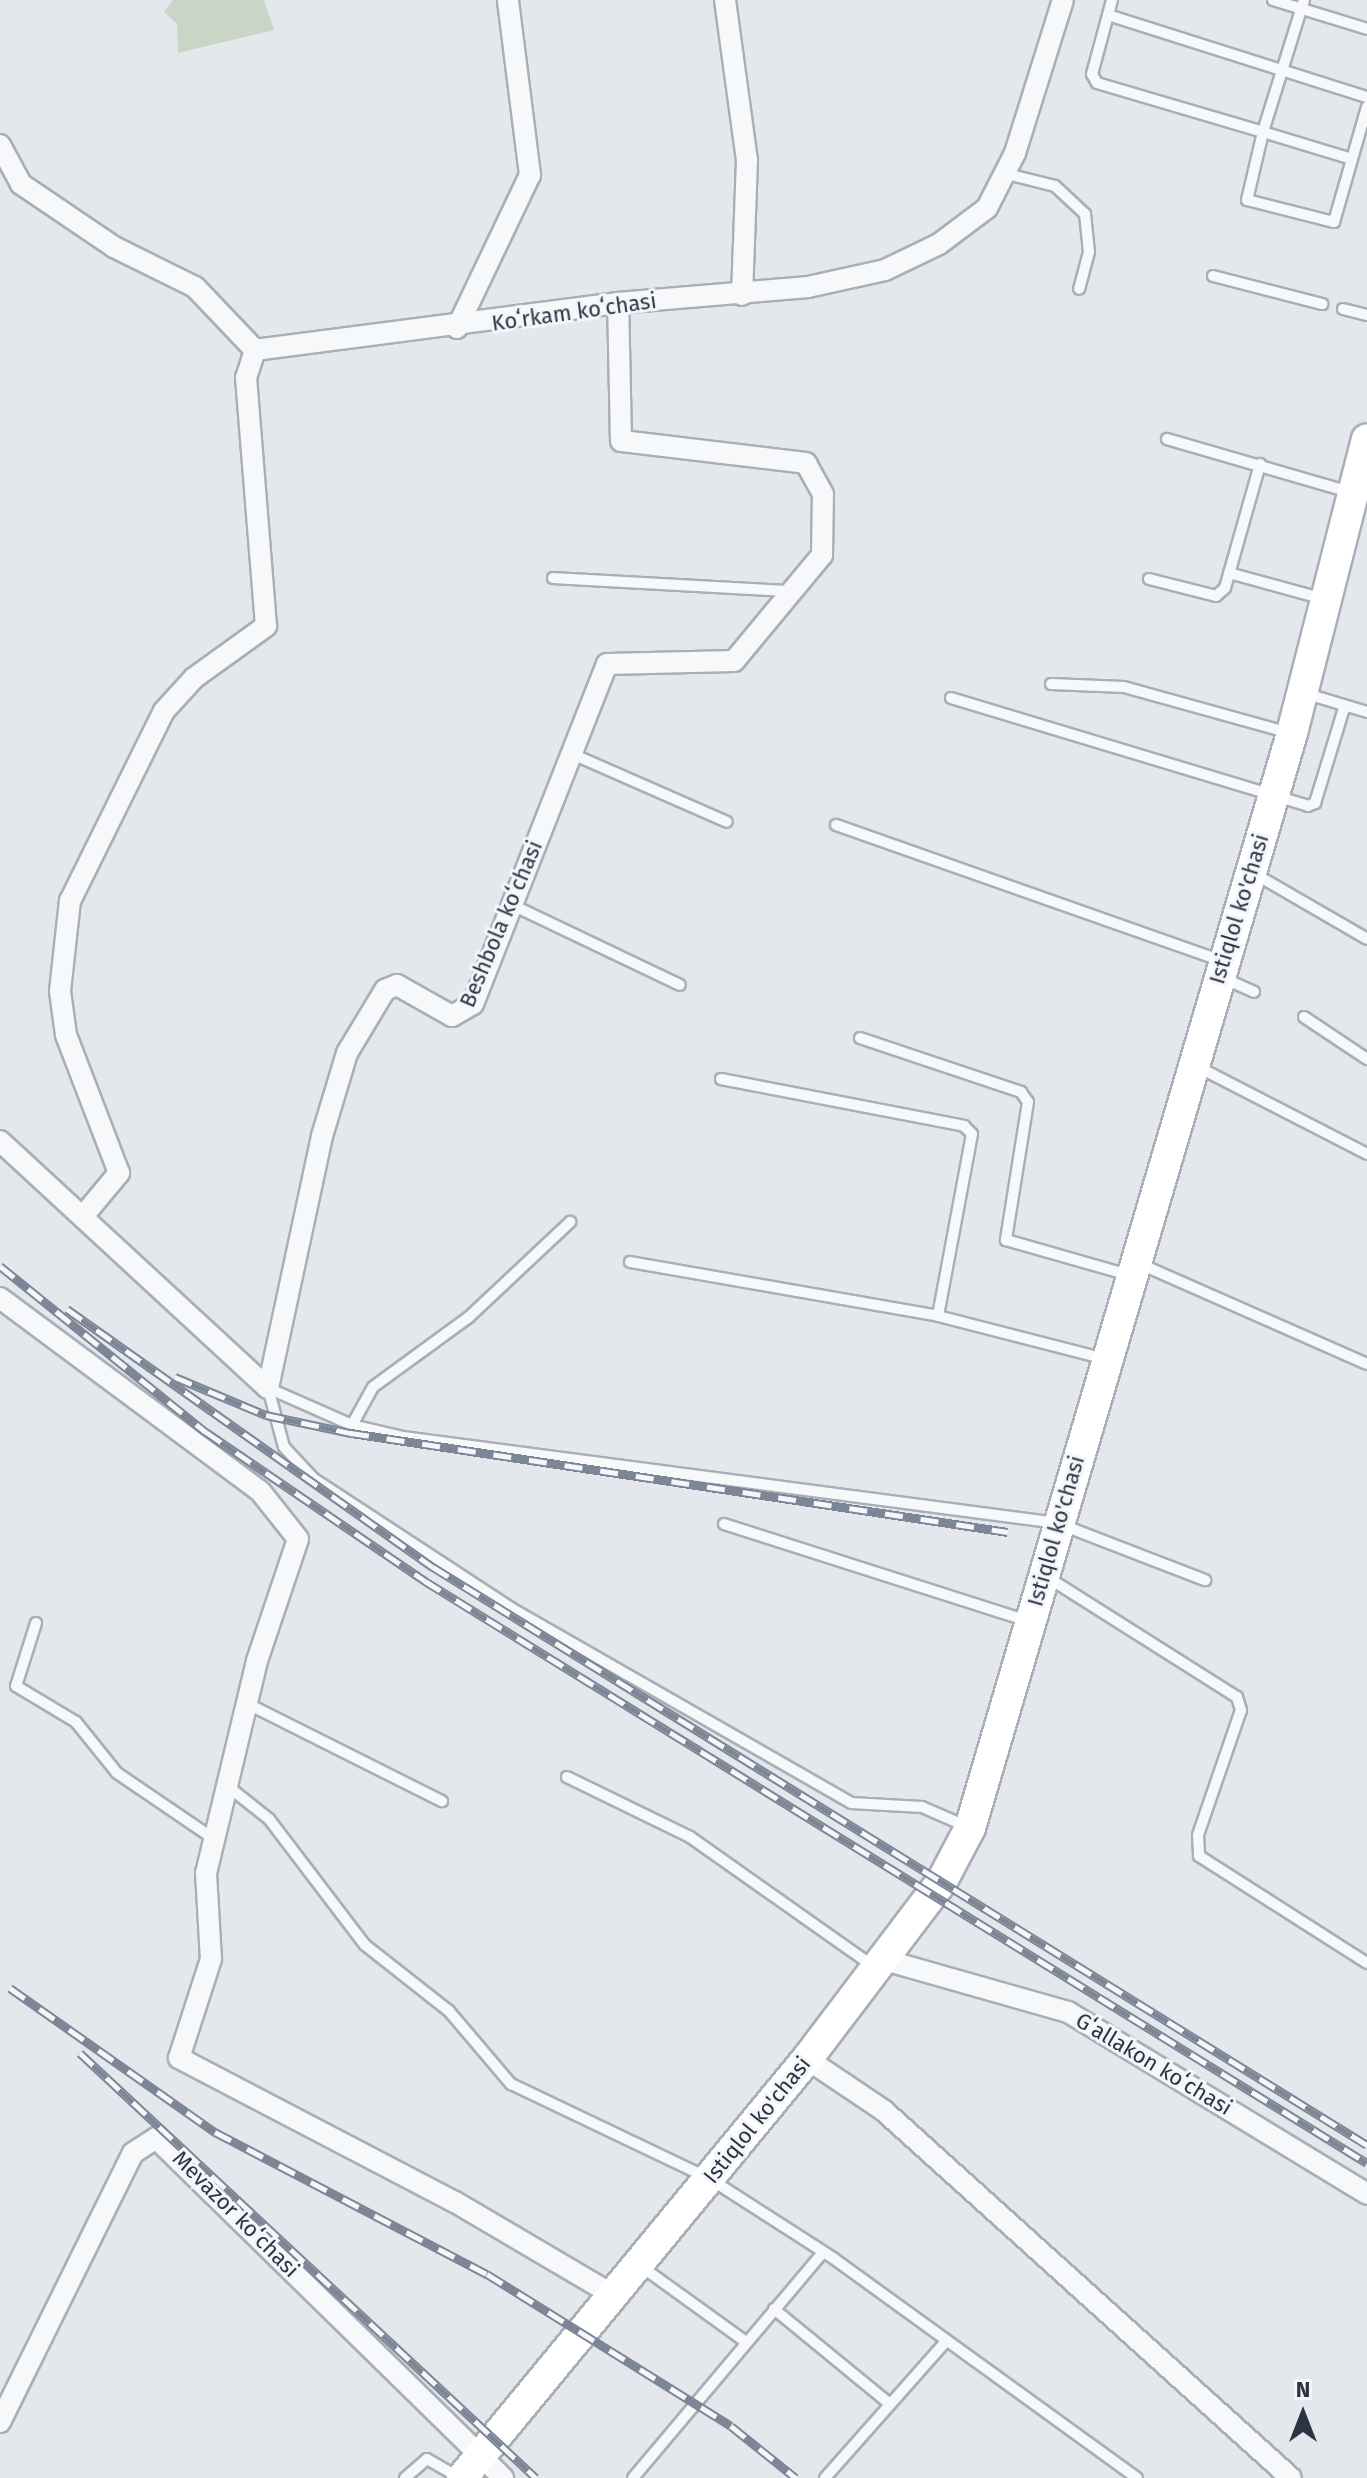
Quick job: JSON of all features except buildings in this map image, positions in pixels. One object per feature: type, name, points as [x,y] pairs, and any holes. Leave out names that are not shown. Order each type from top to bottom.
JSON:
[{"type":"main road","name":"Istiqlol ko'chasi","points":[[468,2471],[616,2297],[807,2059],[875,1962],[942,1881],[970,1828],[1042,1574],[1292,733],[1326,599],[1360,494],[1367,439]]},
{"type":"street","points":[[457,328],[530,175],[508,0]]},
{"type":"street","points":[[725,0],[747,160],[742,295]]},
{"type":"street","name":"Koʻrkam koʻchasi","points":[[255,350],[457,328],[618,303],[742,295],[885,270],[939,244],[987,208],[1007,174],[1063,0]]},
{"type":"street","points":[[0,145],[6,176],[58,213],[195,287],[255,350],[246,378],[266,626],[194,678],[164,711],[70,901],[64,1024],[119,1173],[84,1215]]},
{"type":"street","name":"Beshbola koʻchasi","points":[[268,1388],[347,1053],[390,985],[463,1016],[607,664],[734,661],[787,591],[822,555],[823,494],[812,470],[791,457],[621,441],[618,303]]},
{"type":"street","points":[[0,1141],[84,1215],[268,1388]]},
{"type":"street","points":[[0,1298],[260,1491],[298,1539],[248,1704],[230,1788],[206,1873],[211,1959],[179,2058],[455,2202],[616,2297]]},
{"type":"street","name":"Gʻallakon koʻchasi","points":[[875,1962],[1068,2012],[1367,2194]]},
{"type":"street","points":[[807,2059],[883,2110],[1291,2478]]},
{"type":"street","name":"Mevazor koʻchasi","points":[[0,2422],[133,2153],[156,2138],[468,2471]]},
{"type":"street","points":[[468,2471],[503,2478]]},
{"type":"lane","points":[[1112,0],[1092,74],[1097,83],[1352,159]]},
{"type":"lane","points":[[1273,0],[1302,4],[1367,29]]},
{"type":"lane","points":[[1302,4],[1263,132],[1247,200],[1326,225],[1334,222],[1367,107]]},
{"type":"lane","points":[[1108,15],[1367,97]]},
{"type":"lane","points":[[1007,174],[1055,186],[1085,214],[1089,252],[1079,289]]},
{"type":"lane","points":[[1213,276],[1322,304]]},
{"type":"lane","points":[[1343,309],[1367,315]]},
{"type":"lane","points":[[1167,439],[1360,494]]},
{"type":"lane","points":[[1149,579],[1216,596],[1229,573],[1260,464]]},
{"type":"lane","points":[[1229,573],[1326,599]]},
{"type":"lane","points":[[553,578],[787,591]]},
{"type":"lane","points":[[1051,684],[1124,687],[1292,733]]},
{"type":"lane","points":[[1302,692],[1367,712]]},
{"type":"lane","points":[[951,698],[1188,775],[1315,803],[1345,705]]},
{"type":"lane","points":[[570,753],[727,822]]},
{"type":"lane","points":[[836,825],[1221,968],[1254,992]]},
{"type":"lane","points":[[1250,871],[1367,939]]},
{"type":"lane","points":[[510,904],[680,985]]},
{"type":"lane","points":[[1304,1017],[1367,1059]]},
{"type":"lane","points":[[860,1038],[1021,1092],[1028,1102],[1006,1240],[1134,1269],[1367,1364]]},
{"type":"lane","points":[[1193,1065],[1367,1154]]},
{"type":"lane","points":[[721,1079],[964,1126],[972,1134],[938,1316]]},
{"type":"lane","points":[[352,1425],[373,1387],[469,1317],[570,1222]]},
{"type":"lane","points":[[630,1262],[938,1316],[1108,1359]]},
{"type":"lane","points":[[268,1388],[352,1425],[1057,1523],[1205,1580]]},
{"type":"lane","points":[[268,1388],[284,1447],[314,1479],[511,1608],[851,1803],[922,1807],[970,1828]]},
{"type":"lane","points":[[724,1524],[1030,1622]]},
{"type":"lane","points":[[1042,1574],[1237,1697],[1241,1710],[1198,1835],[1199,1856],[1367,1963]]},
{"type":"lane","points":[[36,1623],[16,1686],[76,1722],[117,1773],[215,1840]]},
{"type":"lane","points":[[248,1704],[442,1801]]},
{"type":"lane","points":[[567,1777],[690,1837],[875,1962]]},
{"type":"lane","points":[[230,1788],[269,1819],[365,1945],[449,2011],[511,2084],[710,2179],[823,2252],[1137,2478]]},
{"type":"lane","points":[[633,2478],[823,2252]]},
{"type":"lane","points":[[640,2266],[746,2342]]},
{"type":"lane","points":[[774,2309],[890,2404]]},
{"type":"lane","points":[[825,2478],[946,2341]]},
{"type":"lane","points":[[405,2478],[427,2459],[468,2471]]},
{"type":"green space","points":[[173,0],[264,0],[274,30],[178,53],[177,24],[164,12]]},
{"type":"railway","points":[[0,1266],[206,1432],[425,1581],[1367,2163]]},
{"type":"railway","points":[[67,1309],[433,1567],[1367,2145]]},
{"type":"railway","points":[[175,1377],[266,1415],[351,1433],[1008,1532]]},
{"type":"railway","points":[[10,1988],[215,2132],[487,2274],[731,2426],[796,2478]]},
{"type":"railway","points":[[80,2053],[536,2478]]}]
